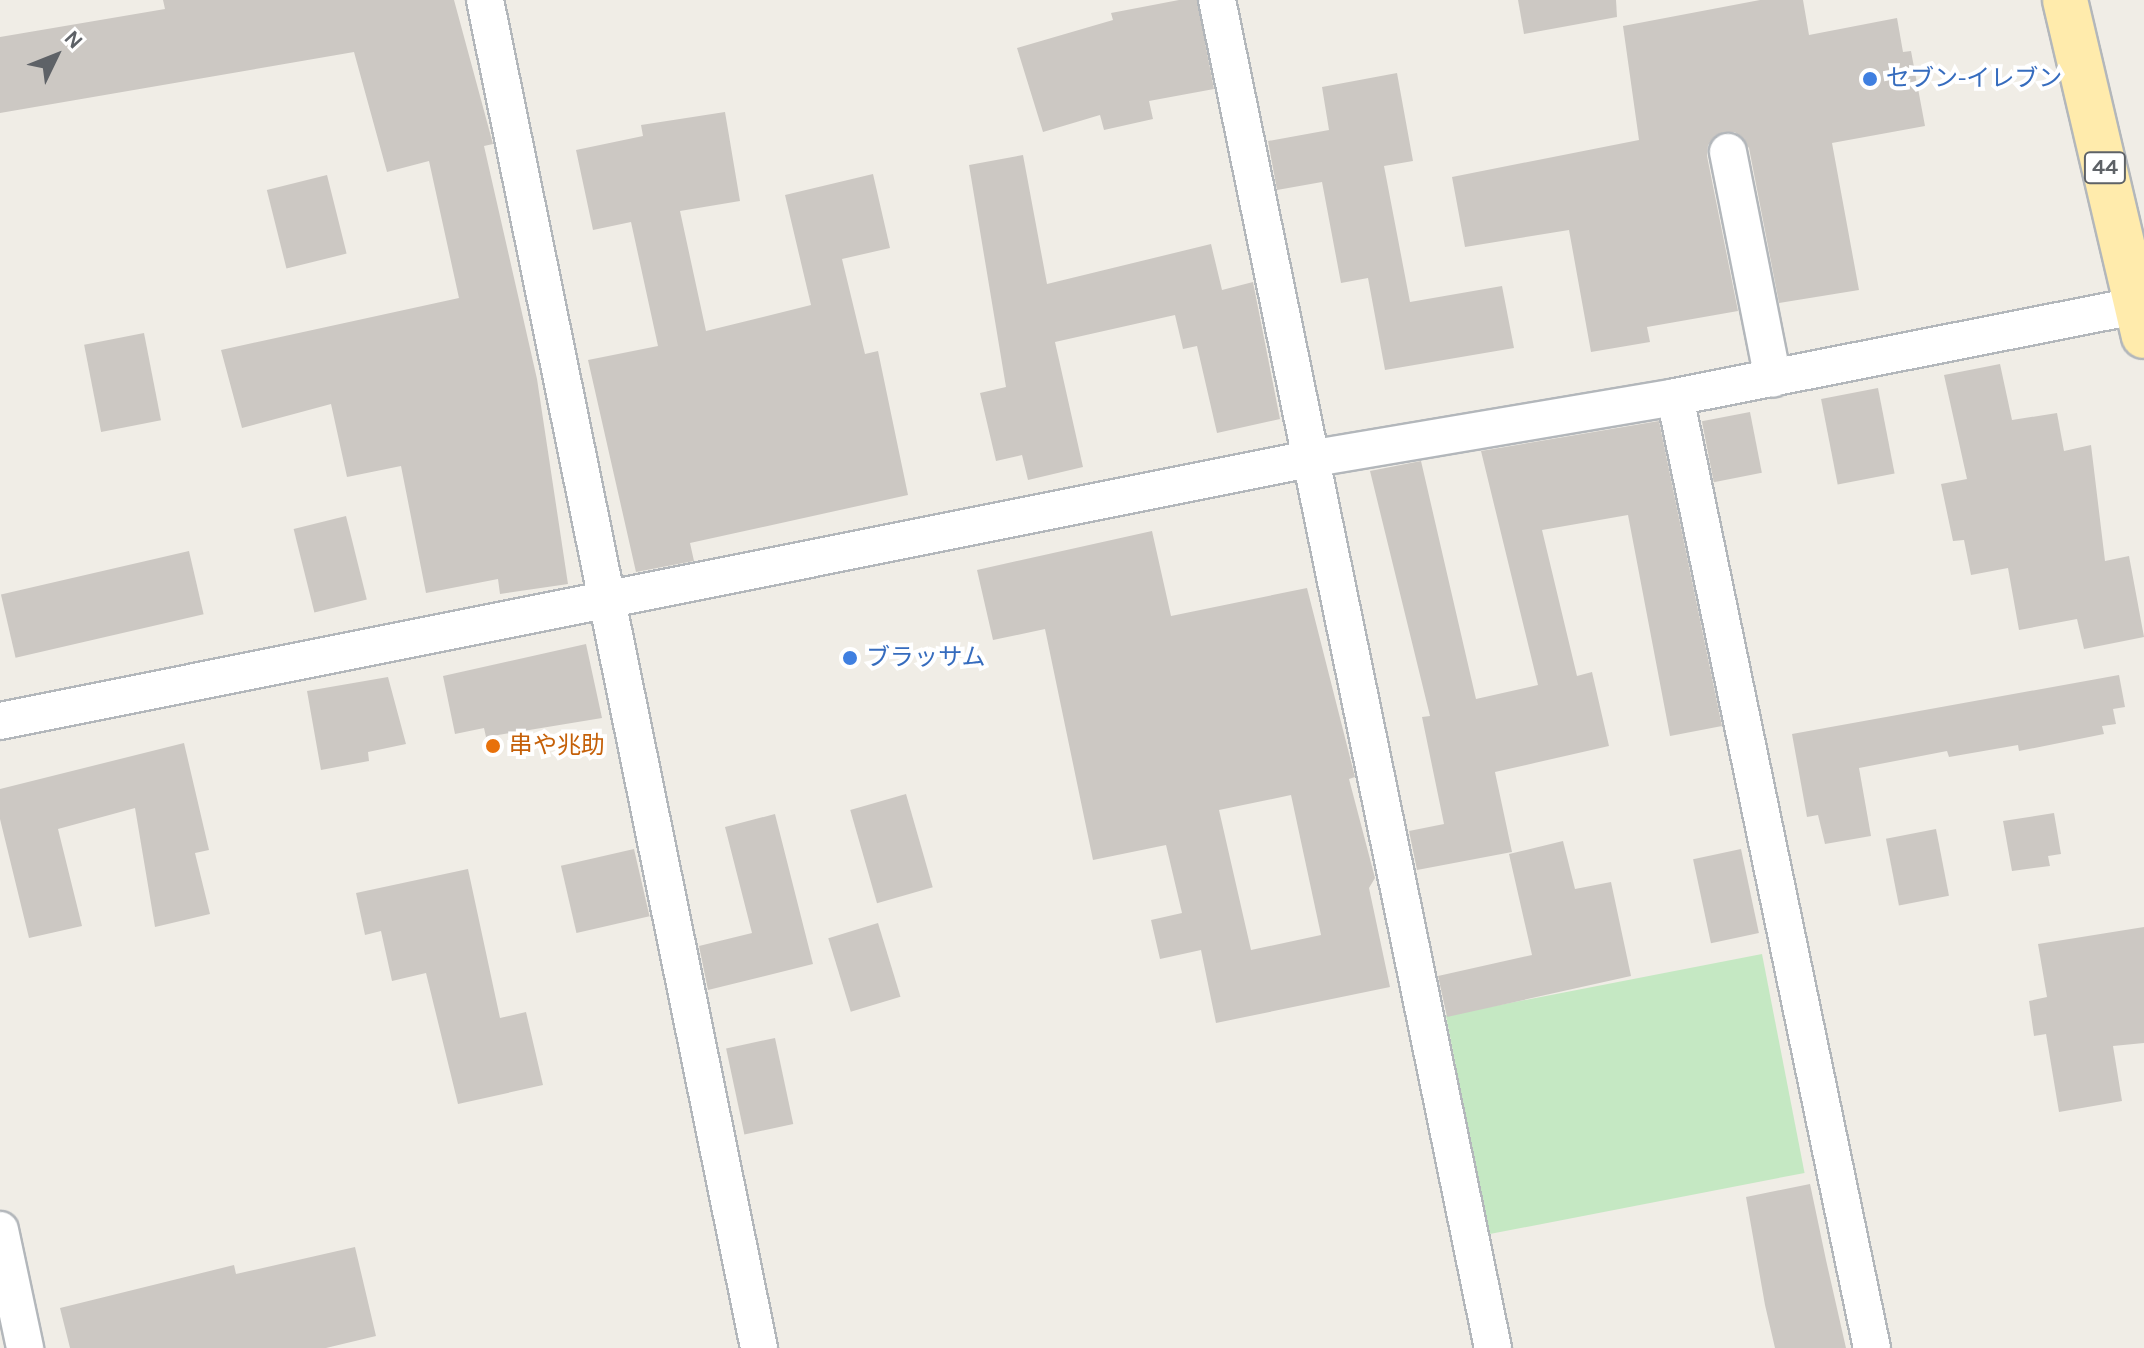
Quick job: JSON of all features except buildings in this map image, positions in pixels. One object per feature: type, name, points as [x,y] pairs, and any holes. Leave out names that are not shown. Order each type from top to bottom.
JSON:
[{"type":"main road","name":"44","points":[[2065,0],[2142,315]]},
{"type":"street","points":[[485,0],[759,1348]]},
{"type":"street","points":[[1217,0],[1493,1348]]},
{"type":"street","points":[[1728,152],[1773,379]]},
{"type":"street","points":[[0,721],[1309,459],[2142,315]]},
{"type":"street","points":[[1675,397],[1872,1348]]},
{"type":"street","points":[[0,1230],[25,1348]]},
{"type":"green space","points":[[1762,954],[1805,1173],[1488,1234],[1446,1015]]},
{"type":"place","name":"セブン-イレブン","points":[[1870,79]]},
{"type":"place","name":"ブラッサム","points":[[850,658]]},
{"type":"place","name":"串や兆助","points":[[493,746]]}]
